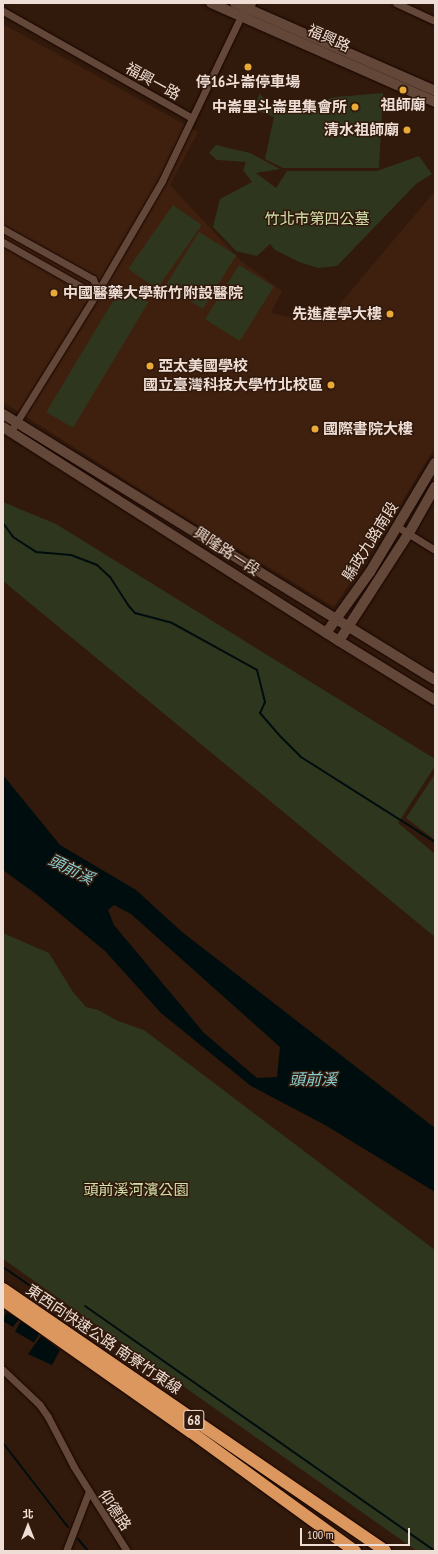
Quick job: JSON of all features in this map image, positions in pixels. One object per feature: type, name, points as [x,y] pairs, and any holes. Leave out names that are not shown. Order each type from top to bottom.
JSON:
[{"type":"highway","name":"東西向快速公路 南寮竹東線","points":[[3,1289],[385,1551]]},
{"type":"highway","name":"東西向快速公路 南寮竹東線","points":[[3,1300],[191,1432],[355,1551]]},
{"type":"street","name":"福興路","points":[[211,3],[300,41],[435,102]]},
{"type":"street","name":"福興路","points":[[234,3],[250,6],[435,91]]},
{"type":"street","points":[[396,3],[435,21]]},
{"type":"street","points":[[240,16],[250,6]]},
{"type":"street","name":"福興一路","points":[[3,11],[192,118],[240,16]]},
{"type":"street","points":[[7,429],[17,422],[98,291],[162,181],[192,118]]},
{"type":"street","points":[[3,229],[93,278],[98,291]]},
{"type":"street","points":[[3,242],[87,290],[98,291]]},
{"type":"street","name":"興隆路一段","points":[[3,414],[217,547],[337,618],[435,680]]},
{"type":"street","name":"興隆路一段","points":[[7,429],[326,633],[435,700]]},
{"type":"street","name":"縣政九路南段","points":[[326,633],[370,572],[435,463]]},
{"type":"street","name":"縣政九路南段","points":[[339,641],[409,533],[435,487]]},
{"type":"street","points":[[398,527],[435,550]]},
{"type":"street","points":[[3,1370],[39,1404],[48,1417],[89,1491]]},
{"type":"street","name":"仰德路","points":[[66,1551],[89,1491]]},
{"type":"street","name":"仰德路","points":[[89,1491],[126,1551]]},
{"type":"shaded area","points":[[3,24],[198,132],[170,185],[240,260],[282,291],[271,313],[314,322],[333,312],[435,191],[435,447],[392,519],[334,607],[157,500],[3,402]]},
{"type":"green space","points":[[260,93],[267,104],[277,112],[335,97],[383,93],[379,168],[283,168],[265,159],[274,117],[253,109]]},
{"type":"green space","name":"竹北市第四公墓","points":[[216,145],[250,153],[280,169],[256,173],[276,188],[287,171],[377,171],[419,156],[432,174],[416,184],[337,266],[318,268],[299,262],[275,250],[270,244],[257,256],[236,251],[213,227],[220,199],[252,182],[243,170],[246,162],[217,160],[209,153]]},
{"type":"green space","points":[[173,205],[202,225],[157,289],[128,269]]},
{"type":"green space","points":[[199,232],[236,255],[203,309],[166,285]]},
{"type":"green space","points":[[239,265],[274,287],[240,341],[205,319]]},
{"type":"green space","points":[[122,286],[149,302],[73,428],[46,412]]},
{"type":"green space","points":[[3,502],[56,524],[435,759],[435,766],[398,823],[435,854],[435,937],[3,581]]},
{"type":"green space","points":[[435,774],[435,840],[406,818]]},
{"type":"green space","name":"頭前溪河濱公園","points":[[3,933],[49,953],[73,992],[86,1007],[98,1010],[118,1021],[144,1030],[435,1250],[435,1551],[417,1551],[3,1259]]},
{"type":"water","name":"頭前溪","points":[[3,775],[60,845],[136,890],[182,932],[435,1128],[435,1192],[325,1125],[251,1086],[161,1013],[105,951],[36,894],[3,870]],"holes":[[[114,905],[131,914],[280,1047],[277,1077],[257,1078],[204,1033],[114,925],[108,910]]]},
{"type":"water","points":[[6,1312],[19,1319],[13,1327],[3,1321]]},
{"type":"water","points":[[21,1321],[40,1332],[34,1342],[15,1331]]},
{"type":"water","points":[[41,1336],[60,1350],[52,1365],[28,1354]]},
{"type":"waterway","points":[[3,523],[13,537],[36,552],[71,555],[97,565],[110,577],[135,613],[172,623],[257,670],[265,702],[260,713],[301,757],[435,842]]},
{"type":"waterway","points":[[3,1267],[74,1316]]},
{"type":"waterway","points":[[85,1306],[435,1551]]},
{"type":"waterway","points":[[3,1443],[68,1527]]},
{"type":"waterway","points":[[78,1539],[88,1551]]},
{"type":"place","name":"停16斗崙停車場","points":[[248,67]]},
{"type":"place","name":"祖師廟","points":[[403,90]]},
{"type":"place","name":"中崙里斗崙里集會所","points":[[355,107]]},
{"type":"place","name":"清水祖師廟","points":[[407,130]]},
{"type":"place","name":"中國醫藥大學新竹附設醫院","points":[[54,293]]},
{"type":"place","name":"先進產學大樓","points":[[390,314]]},
{"type":"place","name":"亞太美國學校","points":[[150,366]]},
{"type":"place","name":"國立臺灣科技大學竹北校區","points":[[331,385]]},
{"type":"place","name":"國際書院大樓","points":[[315,429]]}]
